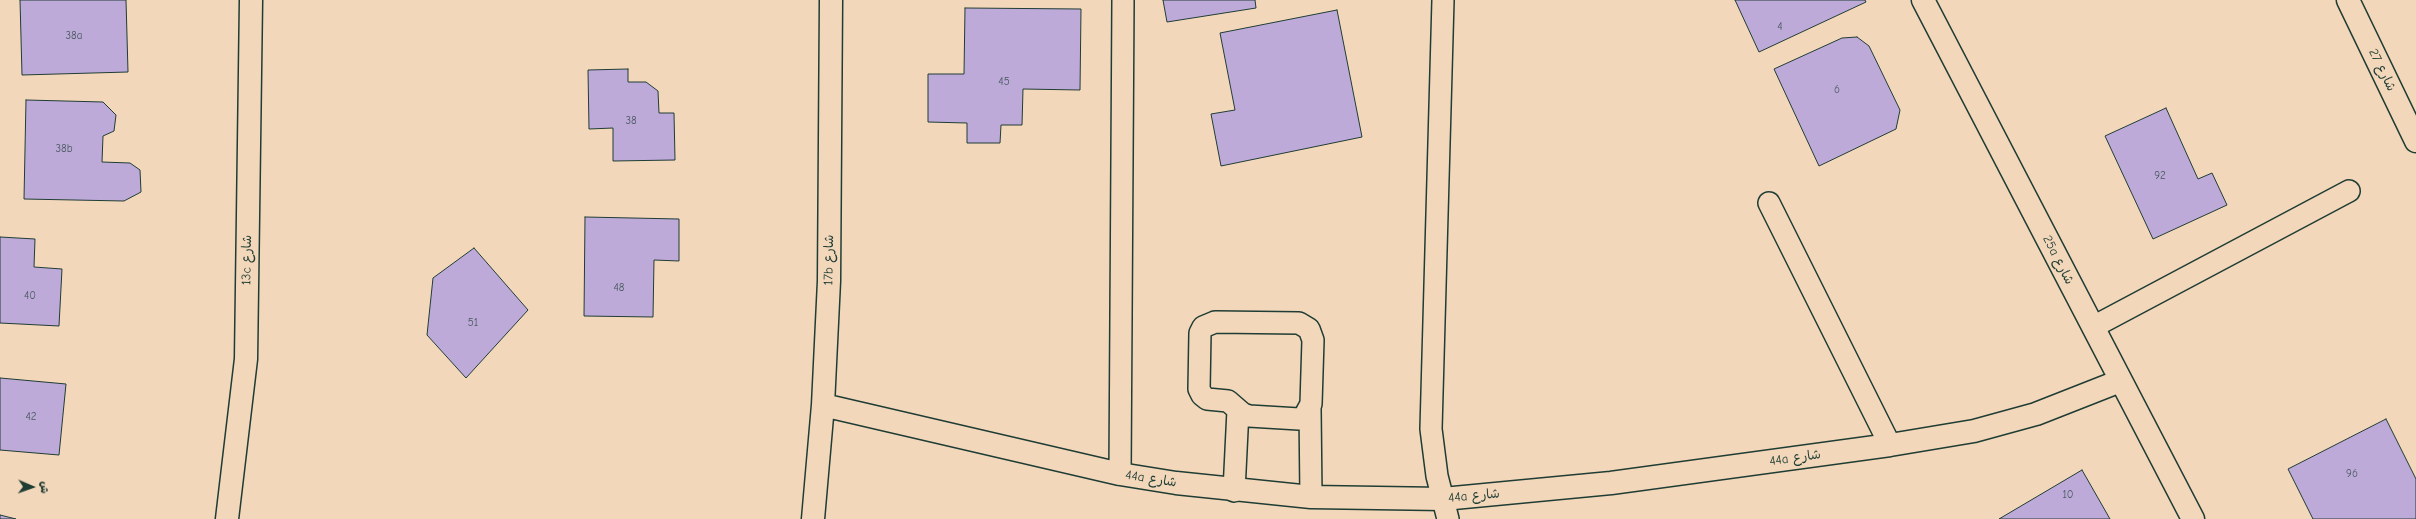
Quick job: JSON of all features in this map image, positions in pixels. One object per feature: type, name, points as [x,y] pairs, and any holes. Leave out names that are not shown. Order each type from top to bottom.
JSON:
[{"type":"street","name":"13c شارع","points":[[226,519],[246,359],[251,0]]},
{"type":"street","name":"17b شارع","points":[[813,519],[823,405],[829,281],[831,0]]},
{"type":"street","name":"25a شارع","points":[[1923,0],[2193,519]]},
{"type":"street","name":"شارع 27","points":[[2348,0],[2416,141]]},
{"type":"street","name":"44a شارع","points":[[823,405],[1120,474],[1234,491],[1445,509],[1612,483],[1890,445],[1974,431],[2036,414],[2120,381]]},
{"type":"lane","points":[[1120,474],[1123,0]]},
{"type":"lane","points":[[1443,0],[1432,429],[1433,453],[1445,509]]},
{"type":"lane","points":[[2093,327],[2349,191]]},
{"type":"lane","points":[[1769,203],[1890,445]]},
{"type":"lane","points":[[1310,408],[1304,417],[1299,419],[1249,416],[1238,410],[1228,401],[1207,399],[1202,395],[1199,389],[1200,333],[1203,327],[1209,323],[1299,323],[1310,329],[1313,340],[1310,408],[1310,498]]},
{"type":"lane","points":[[1234,491],[1238,410]]},
{"type":"building","points":[[20,0],[126,0],[128,72],[22,75]]},
{"type":"building","points":[[1163,0],[1255,0],[1256,8],[1167,22]]},
{"type":"building","points":[[1735,0],[1865,0],[1866,2],[1759,52]]},
{"type":"building","points":[[965,8],[1081,9],[1080,90],[1023,89],[1022,125],[1001,125],[1000,143],[967,143],[967,123],[928,122],[928,74],[964,74]]},
{"type":"building","points":[[1337,10],[1362,137],[1221,166],[1211,114],[1235,110],[1220,33]]},
{"type":"building","points":[[1857,37],[1869,46],[1900,110],[1896,129],[1819,166],[1774,69],[1842,38]]},
{"type":"building","points":[[628,69],[628,82],[646,82],[658,91],[659,113],[674,113],[675,160],[613,161],[613,128],[589,129],[588,70]]},
{"type":"building","points":[[26,100],[103,102],[116,115],[114,131],[103,136],[102,162],[130,163],[140,170],[141,192],[124,201],[24,199]]},
{"type":"building","points":[[2166,108],[2198,179],[2212,173],[2227,205],[2153,239],[2105,136]]},
{"type":"building","points":[[585,217],[679,219],[679,261],[654,260],[653,317],[584,316]]},
{"type":"building","points":[[0,237],[35,239],[34,267],[62,269],[59,326],[0,323]]},
{"type":"building","points":[[474,248],[528,310],[466,378],[427,335],[433,278]]},
{"type":"building","points":[[0,378],[66,384],[59,455],[0,450]]},
{"type":"building","points":[[2386,419],[2416,479],[2416,519],[2313,519],[2288,469]]},
{"type":"building","points":[[2082,470],[2110,519],[1999,519]]},
{"type":"building","points":[[0,515],[16,519],[0,519]]}]
